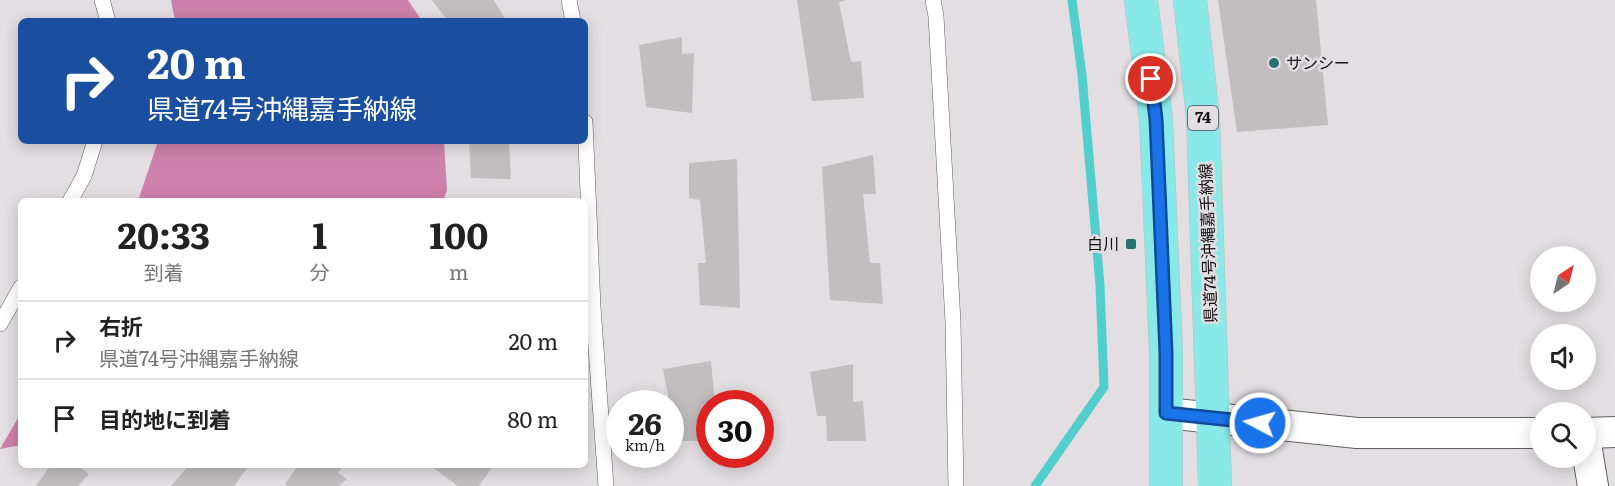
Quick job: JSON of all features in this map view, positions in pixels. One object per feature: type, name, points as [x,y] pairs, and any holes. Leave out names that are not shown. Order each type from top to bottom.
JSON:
[{"type":"main road","points":[[1141,0],[1156,119],[1166,353],[1166,486]]},
{"type":"main road","name":"県道74号沖縄嘉手納線","points":[[1190,0],[1203,118],[1215,486]]},
{"type":"street","points":[[1166,413],[1358,433],[1530,434]]},
{"type":"street","points":[[1596,433],[1615,432]]},
{"type":"street","points":[[1590,468],[1593,486]]},
{"type":"lane","points":[[102,0],[107,18]]},
{"type":"lane","points":[[569,0],[572,18]]},
{"type":"lane","points":[[933,0],[936,16],[953,322],[956,486]]},
{"type":"lane","points":[[72,198],[84,176],[94,144]]},
{"type":"lane","points":[[586,144],[593,307],[606,486]]},
{"type":"lane","points":[[0,324],[18,292]]},
{"type":"shaded area","points":[[171,0],[408,0],[420,18],[174,18]]},
{"type":"shaded area","points":[[157,144],[444,144],[447,190],[444,198],[139,198]]},
{"type":"shaded area","points":[[18,418],[18,446],[0,449]]},
{"type":"building","points":[[432,0],[494,0],[504,18],[459,18],[446,18]]},
{"type":"building","points":[[797,0],[846,0],[839,2],[851,62],[861,61],[864,98],[812,101]]},
{"type":"building","name":"サンシー","points":[[1218,0],[1316,0],[1328,125],[1237,132]]},
{"type":"building","points":[[682,37],[682,54],[694,53],[692,113],[646,107],[639,45]]},
{"type":"building","points":[[469,144],[509,144],[511,179],[471,178]]},
{"type":"building","points":[[873,155],[876,194],[863,194],[870,263],[880,263],[883,304],[830,300],[822,167]]},
{"type":"building","points":[[737,159],[740,308],[700,305],[698,263],[706,263],[700,200],[689,198],[689,163]]},
{"type":"building","points":[[711,361],[714,390],[696,390],[696,441],[684,441],[684,390],[667,390],[663,369]]},
{"type":"building","points":[[853,364],[853,402],[863,401],[866,441],[827,441],[826,416],[817,416],[810,372]]},
{"type":"building","points":[[49,468],[81,468],[89,474],[78,486],[36,486]]},
{"type":"building","points":[[186,468],[247,468],[234,486],[171,486]]},
{"type":"building","points":[[296,468],[342,468],[338,473],[347,479],[339,486],[287,486],[285,484]]},
{"type":"building","points":[[433,468],[492,468],[479,486],[458,486]]},
{"type":"waterway","points":[[1035,486],[1104,387],[1100,285],[1082,75],[1072,0]]},
{"type":"place","name":"サンシー","points":[[1274,63]]},
{"type":"place","name":"白川","points":[[1131,244]]},
{"type":"route","points":[[1151,79],[1156,119],[1166,353],[1166,413],[1260,423]]}]
